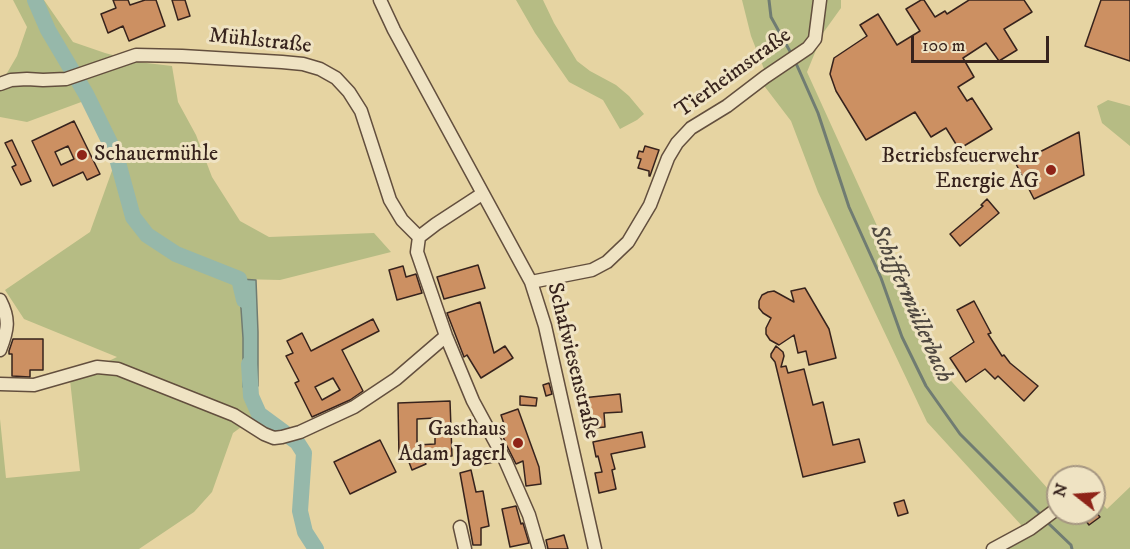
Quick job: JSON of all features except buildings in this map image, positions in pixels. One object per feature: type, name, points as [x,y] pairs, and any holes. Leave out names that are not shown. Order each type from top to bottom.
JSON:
[{"type":"street","name":"Schafwiesenstraße","points":[[380,0],[394,30],[531,282],[545,326],[595,549]]},
{"type":"street","name":"Tierheimstraße","points":[[531,282],[592,270],[607,262],[628,242],[650,205],[668,158],[677,143],[691,128],[728,106],[765,77],[803,52],[815,39],[820,0]]},
{"type":"street","name":"Mühlstraße","points":[[0,84],[11,80],[66,79],[136,55],[282,62],[303,64],[320,69],[336,78],[349,92],[361,111],[390,200],[402,220],[419,237]]},
{"type":"street","points":[[482,194],[419,237],[417,252],[446,336],[473,401],[505,460],[529,515],[539,549]]},
{"type":"street","points":[[0,300],[8,322],[6,337],[0,350]]},
{"type":"street","points":[[0,384],[34,385],[97,367],[118,369],[234,415],[274,438],[300,432],[354,407],[396,379],[446,336]]},
{"type":"street","points":[[993,549],[1030,529],[1046,517]]},
{"type":"street","points":[[460,527],[465,549]]},
{"type":"green space","points":[[13,0],[44,0],[73,42],[138,62],[172,66],[178,102],[196,135],[212,177],[240,221],[269,237],[374,233],[391,252],[280,280],[240,279],[243,387],[259,414],[233,433],[212,492],[194,512],[139,549],[0,549],[0,419],[6,478],[80,471],[70,380],[117,357],[24,319],[5,290],[90,232],[118,154],[84,101],[27,122],[0,117],[0,85],[17,56],[27,27]]},
{"type":"green space","points":[[516,0],[543,0],[577,61],[616,85],[644,114],[620,129],[603,100],[569,82],[535,33]]},
{"type":"green space","points":[[742,0],[841,0],[841,8],[823,33],[807,72],[944,373],[1046,487],[1046,525],[1106,525],[1106,508],[1130,487],[1130,549],[1007,549],[1036,530],[1022,526],[927,422],[818,192],[791,121],[762,83],[814,53],[804,50],[766,74],[751,36]]},
{"type":"green space","points":[[1108,100],[1130,106],[1130,146],[1102,123],[1097,106]]},
{"type":"shaded area","points":[[239,279],[256,280],[258,386],[243,387],[243,338]]},
{"type":"waterway","points":[[35,0],[48,30],[86,94],[116,155],[133,217],[147,235],[176,254],[239,279],[244,300]]},
{"type":"waterway","name":"Schiffermüllerbach","points":[[769,0],[771,17],[792,55]]},
{"type":"waterway","name":"Schiffermüllerbach","points":[[795,61],[818,113],[849,207],[881,278],[902,337],[926,386],[960,434],[1041,515]]},
{"type":"waterway","points":[[249,364],[251,396],[259,414],[297,442],[304,453],[300,511],[305,532],[316,549]]},
{"type":"waterway","name":"Schiffermüllerbach","points":[[1050,525],[1071,545],[1072,549]]},
{"type":"place","name":"Schauermühle","points":[[82,155]]},
{"type":"place","name":"Betriebsfeuerwehr Energie AG","points":[[1051,170]]},
{"type":"place","name":"Gasthaus Adam Jagerl","points":[[518,443]]}]
